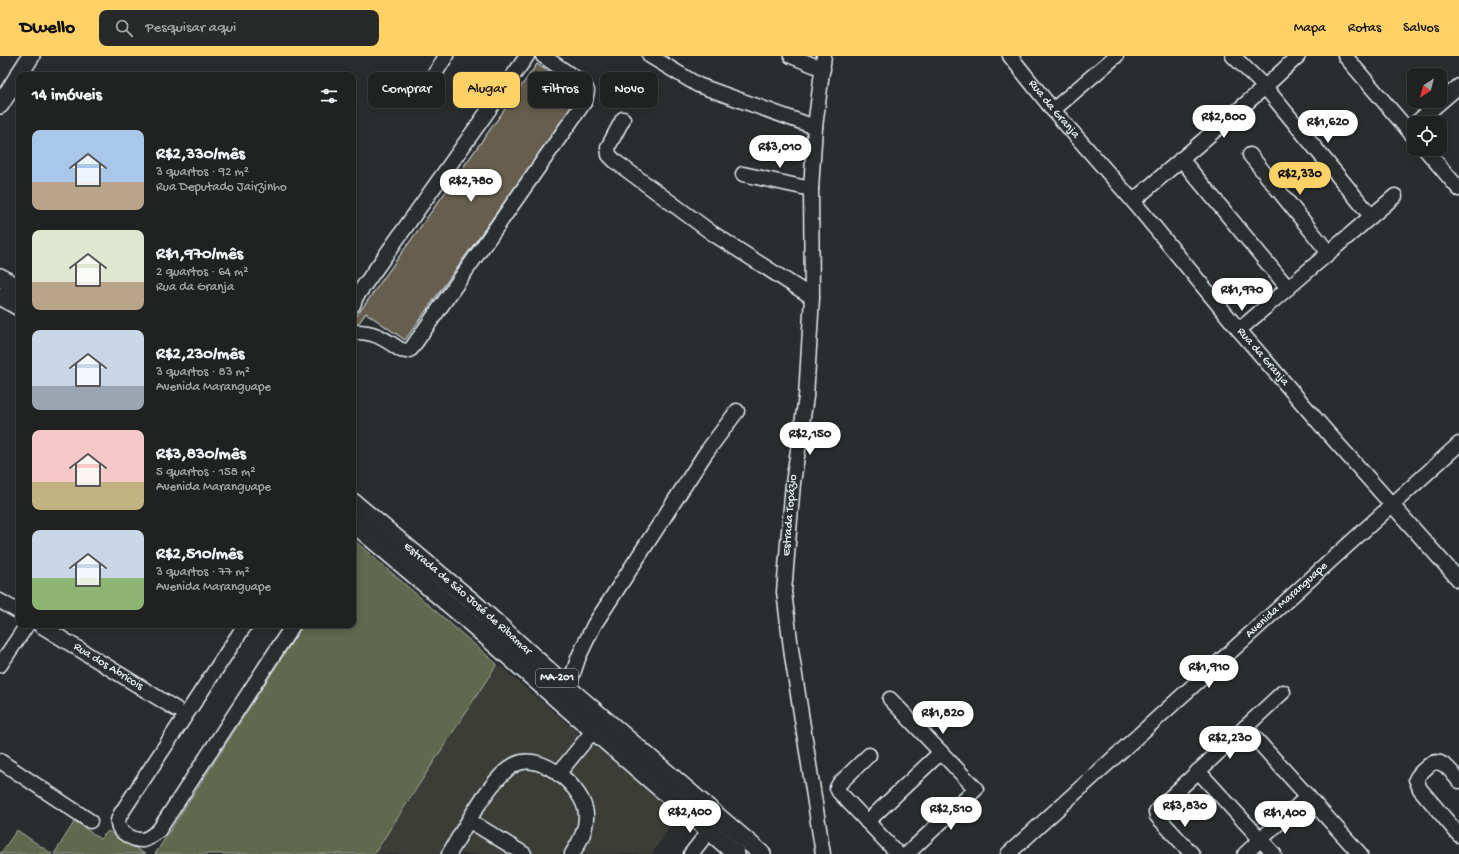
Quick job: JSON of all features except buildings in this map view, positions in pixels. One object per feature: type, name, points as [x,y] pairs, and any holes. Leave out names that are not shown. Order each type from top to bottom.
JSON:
[{"type":"main road","points":[[21,72],[31,56]]},
{"type":"main road","points":[[0,105],[16,80]]},
{"type":"main road","points":[[0,277],[16,287]]},
{"type":"main road","points":[[0,296],[16,305]]},
{"type":"main road","name":"Estrada de São José de Ribamar","points":[[356,505],[474,603],[568,688],[762,854]]},
{"type":"main road","name":"Estrada de São José de Ribamar","points":[[356,526],[457,611],[736,854]]},
{"type":"street","points":[[436,72],[446,56]]},
{"type":"street","points":[[356,297],[527,56]]},
{"type":"street","points":[[356,332],[365,331],[371,333],[401,350],[407,351],[411,349],[585,101],[588,91],[584,84],[542,56]]},
{"type":"street","points":[[650,56],[698,85],[815,127]]},
{"type":"street","points":[[791,56],[824,62]]},
{"type":"street","name":"Rua da Granja","points":[[1010,56],[1054,110],[1133,201],[1239,330],[1327,432],[1459,580]]},
{"type":"street","points":[[1054,110],[1116,56]]},
{"type":"street","points":[[1233,56],[1265,87],[1372,216]]},
{"type":"street","points":[[1133,201],[1265,87],[1298,56]]},
{"type":"street","points":[[1345,56],[1407,123]]},
{"type":"street","name":"Estrada Topázio","points":[[823,854],[792,656],[784,592],[793,483],[806,397],[812,297],[811,189],[815,127],[824,62]]},
{"type":"street","points":[[1427,116],[1459,86]]},
{"type":"street","points":[[622,119],[608,148],[609,155],[616,162],[712,233],[812,297]]},
{"type":"street","points":[[1250,155],[1329,253]]},
{"type":"street","points":[[1431,156],[1459,189]]},
{"type":"street","points":[[1181,159],[1288,288]]},
{"type":"street","points":[[743,174],[811,189]]},
{"type":"street","points":[[1239,330],[1395,196]]},
{"type":"street","points":[[568,688],[580,656],[594,626],[705,454],[736,411]]},
{"type":"street","name":"Avenida Maranguape","points":[[1008,854],[1391,504],[1459,444]]},
{"type":"street","points":[[0,600],[16,610]]},
{"type":"street","points":[[0,665],[25,628]]},
{"type":"street","name":"Rua dos Abricois","points":[[45,628],[176,709]]},
{"type":"street","points":[[243,628],[120,815],[118,824],[120,829],[133,838],[143,840],[159,830],[291,628]]},
{"type":"street","points":[[1192,854],[1157,816],[1156,812],[1158,808],[1283,692]]},
{"type":"street","points":[[890,699],[976,789],[907,854]]},
{"type":"street","points":[[1245,727],[1360,854]]},
{"type":"street","points":[[558,774],[593,731]]},
{"type":"street","points":[[867,822],[941,752]]},
{"type":"street","points":[[869,755],[838,784],[837,788],[839,792],[898,854]]},
{"type":"street","points":[[0,761],[90,821]]},
{"type":"street","points":[[449,854],[498,778],[506,770],[516,764],[524,762],[538,764],[549,768],[558,774],[574,787],[582,802],[586,814],[581,840],[572,854]]},
{"type":"street","points":[[1459,781],[1447,767],[1441,763],[1435,762],[1430,764],[1419,774],[1416,779],[1420,789],[1459,836]]},
{"type":"street","points":[[1198,771],[1274,854]]},
{"type":"street","points":[[1246,854],[1308,796]]},
{"type":"street","points":[[470,821],[524,854]]},
{"type":"street","points":[[691,854],[709,830]]},
{"type":"shaded area","points":[[497,664],[677,815],[652,854],[374,854]]},
{"type":"green space","points":[[356,542],[497,664],[374,854],[155,854],[301,628],[356,628]]},
{"type":"green space","points":[[75,821],[100,839],[108,831],[145,854],[54,854]]},
{"type":"green space","points":[[17,830],[52,854],[0,854]]}]
